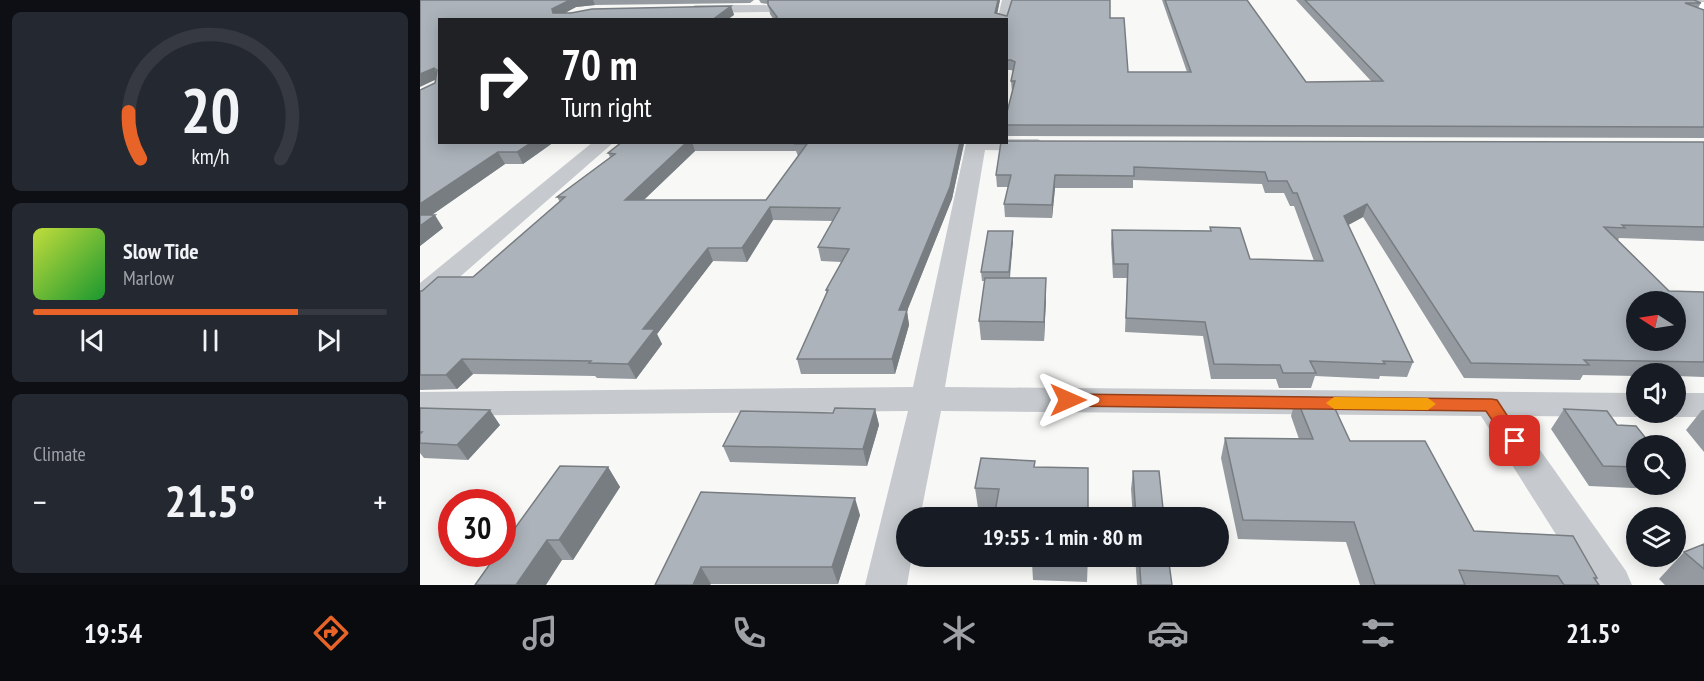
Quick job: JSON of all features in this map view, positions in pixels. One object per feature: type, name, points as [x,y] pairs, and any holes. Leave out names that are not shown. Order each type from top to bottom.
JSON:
[{"type":"highway","points":[[1687,0],[1704,7]]},
{"type":"street","points":[[754,18],[776,0]]},
{"type":"street","points":[[1004,18],[1008,0]]},
{"type":"street","points":[[686,9],[765,9]]},
{"type":"street","points":[[420,297],[603,144]]},
{"type":"street","points":[[886,585],[927,399],[977,144]]},
{"type":"street","points":[[1008,144],[1059,145]]},
{"type":"street","points":[[420,404],[927,399],[1626,405]]},
{"type":"street","points":[[1491,405],[1611,585]]},
{"type":"street","points":[[1686,405],[1704,405]]},
{"type":"building","points":[[420,0],[570,0],[552,9],[553,13],[571,13],[592,9],[731,6],[715,18],[438,18],[438,144],[529,144],[517,152],[498,152],[420,204],[420,90],[435,83],[437,70],[434,68],[420,74]]},
{"type":"building","points":[[768,0],[998,0],[995,13],[1007,16],[1012,0],[1110,0],[1110,18],[1124,18],[1128,72],[1191,72],[1165,0],[1247,0],[1306,82],[1383,81],[1305,0],[1694,0],[1701,3],[1685,3],[1704,10],[1704,127],[1008,125],[1008,108],[1015,81],[1011,81],[1015,62],[1008,60],[1008,18],[776,18],[768,5]]},
{"type":"building","points":[[1008,141],[1704,142],[1704,227],[1622,225],[1625,228],[1604,227],[1669,291],[1626,291],[1626,351],[1686,351],[1686,291],[1704,292],[1704,362],[1584,360],[1589,365],[1471,363],[1367,204],[1344,216],[1413,362],[1383,361],[1385,364],[1310,361],[1316,373],[1283,373],[1280,365],[1214,364],[1205,322],[1126,318],[1128,264],[1114,264],[1112,230],[1211,231],[1210,227],[1240,228],[1250,259],[1323,261],[1297,193],[1293,193],[1287,181],[1268,181],[1265,172],[1134,167],[1134,176],[1055,175],[1052,205],[1004,204],[1011,175],[996,175],[1001,144],[1008,144]]},
{"type":"building","points":[[619,144],[685,144],[625,200],[766,200],[807,144],[960,144],[950,187],[899,310],[907,310],[892,359],[797,359],[828,290],[826,290],[849,249],[818,247],[840,208],[770,207],[742,248],[708,248],[643,329],[655,329],[628,364],[589,363],[591,361],[462,359],[446,375],[420,375],[420,291],[438,277],[473,277],[565,197],[557,197],[615,154],[608,153]]},
{"type":"building","points":[[420,215],[435,215],[420,226]]},
{"type":"building","points":[[988,231],[1013,231],[1009,272],[981,272]]},
{"type":"building","points":[[985,278],[1046,278],[1044,322],[979,321]]},
{"type":"building","points":[[1296,397],[1330,398],[1350,441],[1425,441],[1474,531],[1573,536],[1599,585],[1564,585],[1558,576],[1459,570],[1465,585],[1375,585],[1354,522],[1243,520],[1225,438],[1313,439]]},
{"type":"building","points":[[420,408],[490,410],[457,445],[420,443],[422,432],[420,432]]},
{"type":"building","points":[[835,408],[875,409],[863,449],[723,446],[741,411],[833,413]]},
{"type":"building","points":[[1564,409],[1607,411],[1617,425],[1636,426],[1643,435],[1626,435],[1626,467],[1603,466]]},
{"type":"building","points":[[981,458],[1035,461],[1034,467],[1088,468],[1088,507],[996,507],[999,489],[975,488]]},
{"type":"building","points":[[560,466],[608,467],[559,540],[547,540],[516,585],[475,585],[488,567],[516,567],[516,527]]},
{"type":"building","points":[[1133,471],[1159,471],[1163,507],[1135,507]]},
{"type":"building","points":[[701,492],[855,498],[832,567],[701,567],[693,585],[655,585]]},
{"type":"building","points":[[1704,544],[1704,569],[1686,554],[1686,551]]},
{"type":"building","points":[[1140,567],[1170,567],[1172,585],[1141,585]]},
{"type":"slow traffic","points":[[1334,403],[1428,404]]},
{"type":"route","points":[[1068,400],[1491,405],[1515,441]]}]
